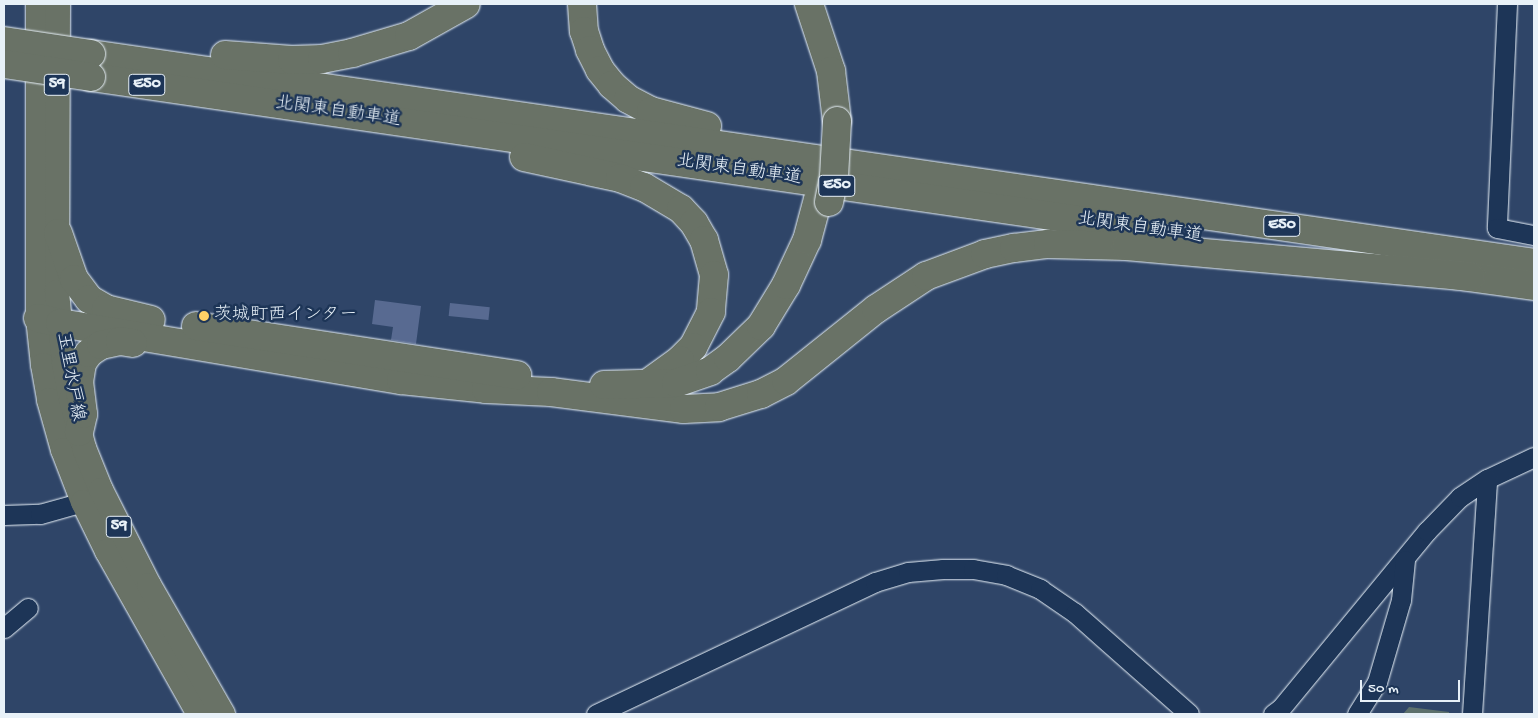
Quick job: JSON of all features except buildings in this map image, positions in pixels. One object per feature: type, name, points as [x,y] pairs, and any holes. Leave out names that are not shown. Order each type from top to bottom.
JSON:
[{"type":"highway","points":[[4,33],[91,58],[322,59],[374,48],[409,36],[438,22],[466,4]]},
{"type":"highway","points":[[582,4],[584,31],[590,50],[600,70],[628,98],[651,110],[675,119],[732,132],[1030,190]]},
{"type":"highway","points":[[796,4],[812,45],[821,92],[830,121]]},
{"type":"highway","points":[[52,319],[401,380],[486,389],[652,394],[710,371],[746,342],[769,314],[797,264],[824,201],[824,158],[830,121],[831,71],[809,4]]},
{"type":"highway","name":"北関東自動車道","points":[[4,41],[91,58],[1534,263]]},
{"type":"highway","name":"北関東自動車道","points":[[4,64],[91,58],[203,94],[1534,286]]},
{"type":"highway","points":[[203,94],[268,114],[447,142],[620,178],[644,187],[664,198],[681,210],[694,223],[704,240],[714,275],[714,294],[711,312],[693,347],[652,394]]},
{"type":"highway","points":[[58,233],[74,279],[89,299],[106,309],[151,320]]},
{"type":"highway","points":[[52,319],[86,315],[151,320],[555,381],[620,386],[652,394],[684,409],[719,407],[761,394],[786,381],[876,309],[926,276],[985,254],[1014,248],[1048,244],[1126,246],[1471,277]]},
{"type":"highway","points":[[79,432],[83,414],[79,382],[82,363],[89,353],[101,345],[120,341],[149,344],[184,343]]},
{"type":"main road","name":"玉里水戸線","points":[[38,4],[52,319],[79,432],[101,490],[123,536],[223,714]]},
{"type":"main road","name":"玉里水戸線","points":[[58,4],[58,233],[52,319],[43,365],[63,450],[83,502],[107,552],[199,714]]},
{"type":"street","points":[[1507,4],[1497,228],[1534,235]]},
{"type":"street","points":[[1273,714],[1281,708],[1427,531],[1460,497],[1487,479],[1534,457]]},
{"type":"street","points":[[1472,714],[1487,479]]},
{"type":"street","points":[[4,515],[40,514],[83,502]]},
{"type":"street","points":[[1357,714],[1377,682],[1401,600],[1404,560]]},
{"type":"street","points":[[596,714],[875,582],[908,572],[943,569],[973,569],[1006,575],[1040,589],[1075,613],[1189,714]]},
{"type":"street","points":[[4,628],[28,608]]},
{"type":"green space","points":[[1409,707],[1449,712],[1449,714],[1403,714]]},
{"type":"place","name":"茨城町西インター","points":[[204,316]]}]
